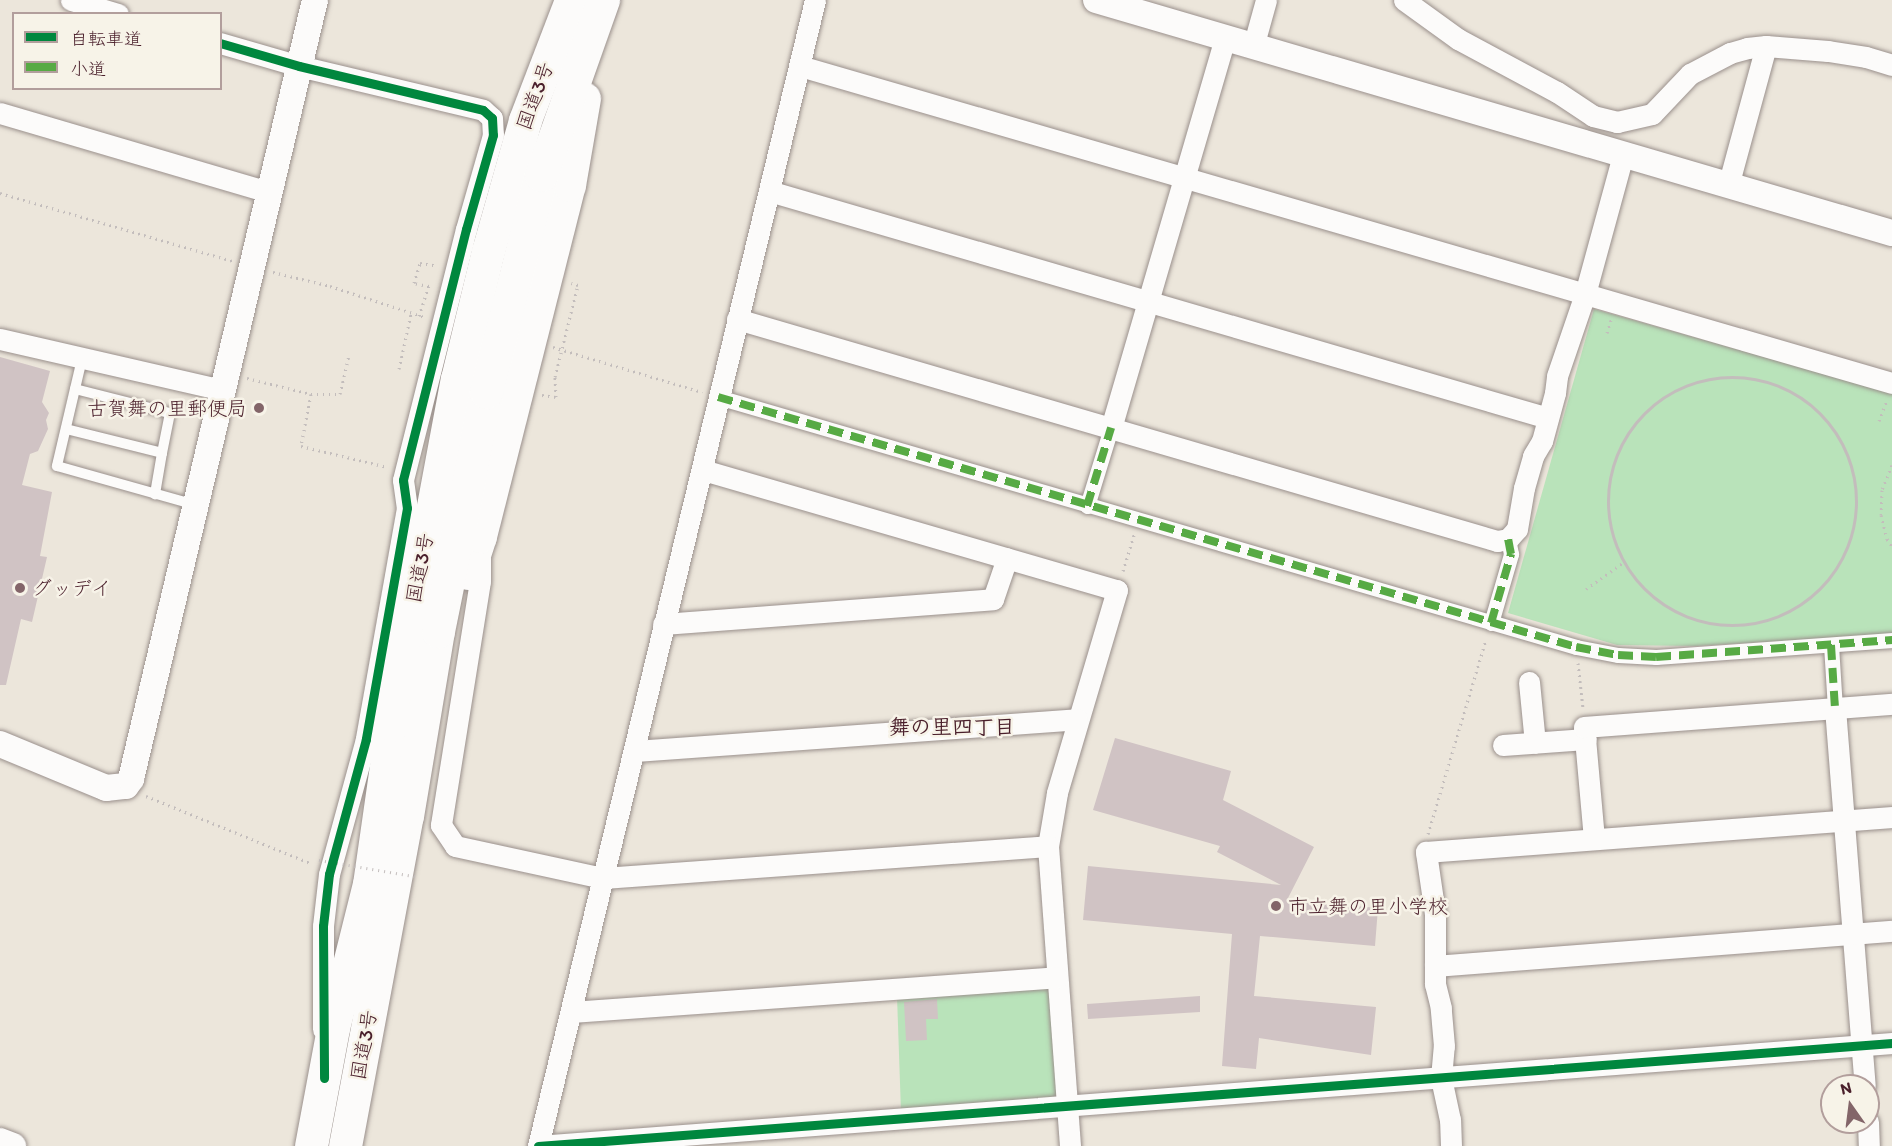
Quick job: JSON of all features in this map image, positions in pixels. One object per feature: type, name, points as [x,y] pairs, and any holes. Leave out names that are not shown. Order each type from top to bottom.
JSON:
[{"type":"highway","name":"国道3号","points":[[311,1146],[333,1028],[369,884],[392,725],[457,379],[488,251],[522,131],[570,0]]},
{"type":"highway","name":"国道3号","points":[[345,1146],[438,631],[486,392],[541,175],[603,0]]},
{"type":"highway","points":[[438,631],[460,596],[480,536],[569,185],[585,88],[581,58]]},
{"type":"highway","points":[[407,508],[445,440]]},
{"type":"street","points":[[71,0],[111,12]]},
{"type":"street","points":[[0,744],[106,788],[126,786],[134,772],[315,0]]},
{"type":"street","points":[[815,0],[538,1146],[1892,1044]]},
{"type":"street","points":[[1096,0],[1130,5],[1225,39],[1892,233]]},
{"type":"street","points":[[1253,47],[1266,0]]},
{"type":"street","points":[[1404,0],[1458,39],[1557,92],[1593,117],[1617,122],[1652,114],[1690,74],[1730,52],[1766,46],[1828,51],[1866,57],[1892,65]]},
{"type":"street","points":[[1087,506],[1225,39]]},
{"type":"street","points":[[222,44],[298,66],[483,110],[492,118],[494,135],[463,241],[403,480],[407,508],[366,739],[329,874],[323,926],[324,1078]]},
{"type":"street","points":[[1728,186],[1766,46]]},
{"type":"street","points":[[800,66],[1892,383]]},
{"type":"street","points":[[0,113],[269,192]]},
{"type":"street","points":[[737,319],[1497,541],[1508,539],[1517,529],[1524,488],[1533,456],[1542,441],[1569,333],[1586,294],[1623,154]]},
{"type":"street","points":[[769,191],[1548,418]]},
{"type":"street","points":[[0,339],[82,359],[225,381]]},
{"type":"street","points":[[718,397],[1576,647],[1618,655],[1656,657],[1892,640]]},
{"type":"street","points":[[703,470],[1117,590],[1057,793],[1048,846],[1070,1146]]},
{"type":"street","points":[[480,536],[480,581],[441,825],[455,846],[603,878],[1048,846]]},
{"type":"street","points":[[1491,623],[1510,554],[1508,539]]},
{"type":"street","points":[[663,624],[993,599],[1007,558]]},
{"type":"street","points":[[1831,645],[1864,1074]]},
{"type":"street","points":[[1529,682],[1535,743]]},
{"type":"street","points":[[1503,745],[1535,743],[1585,733],[1892,704]]},
{"type":"street","points":[[635,751],[1077,719]]},
{"type":"street","points":[[1585,733],[1594,839]]},
{"type":"street","points":[[1451,1146],[1450,1120],[1441,1078],[1444,1046],[1435,966],[1435,914],[1426,852],[1892,817]]},
{"type":"street","points":[[1435,966],[1892,931]]},
{"type":"street","points":[[571,1012],[1057,977]]},
{"type":"street","points":[[0,1141],[14,1146]]},
{"type":"lane","points":[[82,359],[57,466],[196,505]]},
{"type":"lane","points":[[75,389],[170,413],[155,494]]},
{"type":"lane","points":[[66,429],[162,453]]},
{"type":"path","points":[[0,193],[252,267],[330,286],[426,317]]},
{"type":"path","points":[[418,316],[429,286],[414,283],[420,263],[443,267]]},
{"type":"path","points":[[534,394],[556,397],[555,377],[578,285]]},
{"type":"path","points":[[399,369],[411,314]]},
{"type":"path","points":[[551,347],[718,397]]},
{"type":"path","points":[[225,381],[311,394],[340,394],[349,354]]},
{"type":"path","points":[[1749,377],[1790,388],[1832,426],[1844,447],[1854,475],[1856,502],[1854,528],[1845,554],[1832,575],[1801,604],[1787,612],[1753,623],[1708,624],[1657,600],[1624,562],[1610,518],[1610,477],[1618,452],[1628,435],[1647,411],[1662,398],[1692,384],[1710,379],[1749,377]]},
{"type":"path","points":[[311,394],[301,446],[391,468]]},
{"type":"path","points":[[1892,465],[1882,490],[1881,514],[1887,539],[1892,546]]},
{"type":"path","points":[[1117,590],[1139,519]]},
{"type":"path","points":[[1587,589],[1624,562]]},
{"type":"path","points":[[1426,852],[1430,825],[1491,623]]},
{"type":"path","points":[[1576,647],[1585,733]]},
{"type":"path","points":[[126,786],[310,863]]},
{"type":"path","points":[[319,860],[418,877]]},
{"type":"green space","points":[[1594,309],[1892,393],[1892,635],[1695,646],[1617,645],[1508,613]]},
{"type":"green space","points":[[1045,986],[1049,990],[1057,1094],[1051,1100],[901,1112],[897,996]]},
{"type":"building","points":[[0,357],[50,371],[42,402],[49,413],[46,420],[48,429],[38,451],[30,454],[22,485],[52,492],[40,556],[47,557],[32,622],[21,619],[6,685],[0,685]]},
{"type":"building","points":[[1115,738],[1231,771],[1223,800],[1314,847],[1287,900],[1378,908],[1375,946],[1260,936],[1254,996],[1376,1007],[1371,1055],[1259,1038],[1256,1069],[1222,1066],[1232,934],[1083,920],[1088,866],[1281,885],[1217,852],[1220,846],[1093,810]]},
{"type":"building","points":[[1200,996],[1200,1012],[1088,1019],[1087,1004]]},
{"type":"building","points":[[937,999],[938,1019],[926,1019],[927,1040],[906,1041],[904,1002]]},
{"type":"marked path","points":[[718,397],[1576,647],[1618,655],[1656,657],[1892,640]]},
{"type":"marked path","points":[[1087,506],[1111,428]]},
{"type":"marked path","points":[[1491,623],[1511,554],[1508,539]]},
{"type":"marked path","points":[[1831,645],[1835,708]]},
{"type":"cycle path","points":[[222,44],[299,66],[483,110],[492,118],[493,135],[466,229],[403,480],[407,508],[366,739],[329,874],[323,926],[324,1078]]},
{"type":"cycle path","points":[[538,1146],[1892,1043]]},
{"type":"place","name":"古賀舞の里郵便局","points":[[259,408]]},
{"type":"place","name":"グッデイ","points":[[20,588]]},
{"type":"place","name":"市立舞の里小学校","points":[[1276,906]]},
{"type":"district","name":"舞の里四丁目","points":[[952,727]]}]
